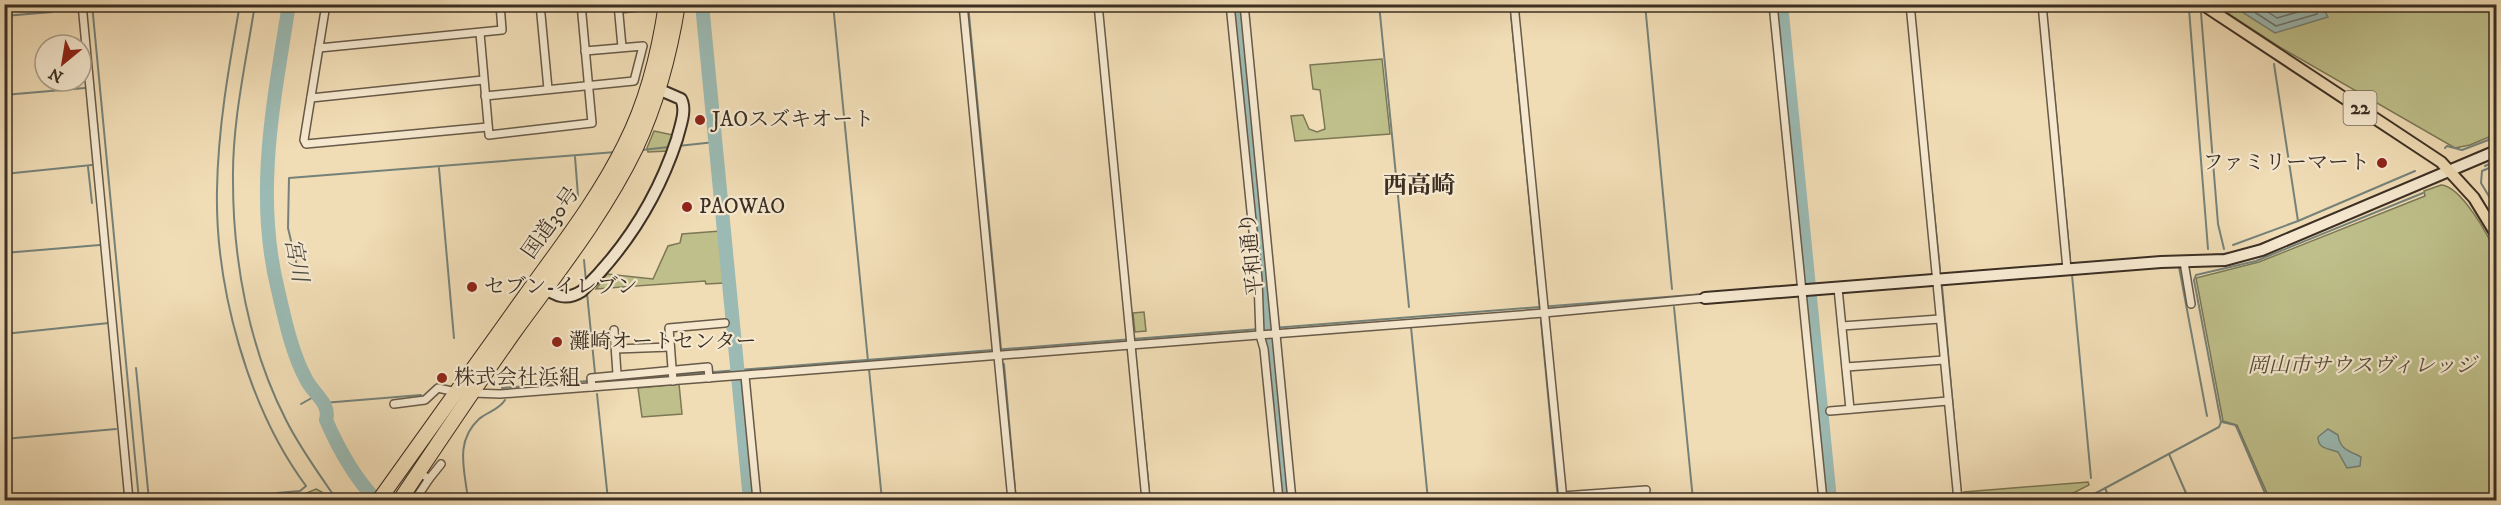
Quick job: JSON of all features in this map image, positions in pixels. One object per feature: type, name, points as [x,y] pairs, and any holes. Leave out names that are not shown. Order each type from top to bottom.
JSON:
[{"type":"highway","name":"国道30号","points":[[654,87],[666,4]]},
{"type":"highway","name":"国道30号","points":[[400,501],[424,476],[611,171],[654,87],[678,4]]},
{"type":"highway","name":"国道30号","points":[[380,498],[541,285]]},
{"type":"highway","points":[[406,463],[424,476]]},
{"type":"main road","name":"22","points":[[2202,4],[2428,152],[2451,170],[2483,210],[2496,234]]},
{"type":"street","points":[[82,4],[129,501]]},
{"type":"street","points":[[326,4],[304,140],[306,144],[488,127]]},
{"type":"street","points":[[319,48],[502,30],[500,4]]},
{"type":"street","points":[[540,4],[548,89]]},
{"type":"street","points":[[480,33],[489,135],[592,123],[580,4]]},
{"type":"street","points":[[622,47],[619,7],[638,7],[638,4]]},
{"type":"street","points":[[963,4],[1012,501]]},
{"type":"street","points":[[1098,4],[1146,501]]},
{"type":"street","points":[[1230,4],[1279,501]]},
{"type":"street","name":"平和通り","points":[[1244,4],[1292,501]]},
{"type":"street","points":[[1514,4],[1562,499],[1646,490]]},
{"type":"street","points":[[1773,4],[1804,289],[1822,501]]},
{"type":"street","points":[[1910,4],[1958,501]]},
{"type":"street","points":[[2042,4],[2067,266]]},
{"type":"street","points":[[485,96],[634,81],[643,46],[585,51]]},
{"type":"street","points":[[311,98],[483,80]]},
{"type":"street","points":[[541,285],[556,295],[567,298],[582,291],[633,231],[658,187],[674,147],[683,103],[677,96],[654,87]]},
{"type":"street","points":[[394,404],[425,400],[438,388],[458,392],[500,394],[592,384],[621,378],[709,374],[740,376],[1130,341],[1544,308],[1838,288],[2067,266],[2221,261],[2250,254],[2496,151]]},
{"type":"street","points":[[2184,262],[2191,304]]},
{"type":"street","points":[[1838,288],[1850,409]]},
{"type":"street","points":[[1842,327],[1940,319]]},
{"type":"street","points":[[673,375],[669,328],[725,323]]},
{"type":"street","points":[[614,330],[621,378]]},
{"type":"street","points":[[616,349],[670,346]]},
{"type":"street","points":[[1846,367],[1944,360]]},
{"type":"street","points":[[592,384],[601,376],[621,378],[673,375]]},
{"type":"street","points":[[740,376],[756,501]]},
{"type":"street","points":[[1830,411],[1948,401]]},
{"type":"street","points":[[415,501],[424,476],[441,464]]},
{"type":"green space","points":[[2215,5],[2496,5],[2496,134],[2470,145],[2455,148],[2278,46]]},
{"type":"green space","points":[[1382,59],[1390,134],[1295,141],[1291,116],[1303,115],[1309,129],[1317,132],[1325,129],[1320,90],[1313,89],[1310,65]]},
{"type":"green space","points":[[654,131],[673,135],[668,151],[648,152],[647,148]]},
{"type":"green space","name":"岡山市サウスヴィレッジ","points":[[2441,185],[2457,194],[2473,213],[2496,254],[2498,274],[2496,500],[2270,500],[2237,425],[2223,421],[2196,278],[2259,262],[2425,196],[2424,191]]},
{"type":"green space","points":[[720,231],[725,283],[706,284],[705,281],[596,289],[607,274],[653,279],[668,246],[680,243],[682,234]]},
{"type":"green space","points":[[1144,312],[1146,331],[1135,332],[1133,313]]},
{"type":"green space","points":[[679,384],[682,414],[642,417],[638,388]]},
{"type":"green space","points":[[2088,482],[2089,485],[2060,500],[1965,500],[1964,492]]},
{"type":"green space","points":[[316,489],[322,492],[328,500],[290,500]]},
{"type":"water","points":[[2231,5],[2321,5],[2328,17],[2275,33]]},
{"type":"water","points":[[2328,429],[2338,435],[2343,447],[2361,457],[2360,466],[2347,468],[2338,452],[2320,444],[2318,437]]},
{"type":"waterway","points":[[92,4],[139,500]]},
{"type":"waterway","points":[[240,4],[219,143],[218,227],[229,306],[252,384],[285,455],[306,486],[300,491],[277,493],[275,500]]},
{"type":"waterway","points":[[255,4],[240,92],[233,159],[234,211],[240,273],[253,334],[273,392],[297,441],[337,500]]},
{"type":"waterway","name":"宮川","points":[[289,4],[269,147],[267,218],[271,254],[286,325],[302,371],[324,404],[326,420],[342,452],[361,482],[376,500]]},
{"type":"waterway","points":[[702,4],[750,500]]},
{"type":"waterway","points":[[833,4],[868,361]]},
{"type":"waterway","points":[[968,4],[1001,349]]},
{"type":"waterway","points":[[1237,4],[1285,500]]},
{"type":"waterway","points":[[1379,4],[1409,307]]},
{"type":"waterway","points":[[1510,4],[1540,309]]},
{"type":"waterway","points":[[1645,4],[1672,289]]},
{"type":"waterway","points":[[1781,4],[1830,500]]},
{"type":"waterway","points":[[2189,9],[2208,249]]},
{"type":"waterway","points":[[4,16],[52,12]]},
{"type":"waterway","points":[[2201,13],[2218,224],[2224,249]]},
{"type":"waterway","points":[[2048,28],[2070,259]]},
{"type":"waterway","points":[[1918,55],[1940,270]]},
{"type":"waterway","points":[[2274,64],[2298,221]]},
{"type":"waterway","points":[[4,95],[33,92]]},
{"type":"waterway","points":[[2445,148],[2447,146],[2462,150],[2496,137]]},
{"type":"waterway","points":[[678,146],[715,142]]},
{"type":"waterway","points":[[642,150],[669,147]]},
{"type":"waterway","points":[[297,266],[288,228],[289,178],[616,152]]},
{"type":"waterway","points":[[575,157],[578,196]]},
{"type":"waterway","points":[[2485,166],[2496,161]]},
{"type":"waterway","points":[[2491,164],[2489,168],[2482,171],[2481,183],[2496,208]]},
{"type":"waterway","points":[[4,174],[92,165]]},
{"type":"waterway","points":[[88,167],[92,203]]},
{"type":"waterway","points":[[439,168],[454,338]]},
{"type":"waterway","points":[[2233,245],[2298,221],[2415,171]]},
{"type":"waterway","points":[[2083,500],[2219,427],[2221,422],[2194,280],[2196,275],[2256,261],[2423,193]]},
{"type":"waterway","points":[[2256,246],[2301,228]]},
{"type":"waterway","points":[[4,253],[100,245]]},
{"type":"waterway","points":[[2212,255],[2233,253]]},
{"type":"waterway","points":[[584,260],[586,281]]},
{"type":"waterway","points":[[2179,267],[2207,416]]},
{"type":"waterway","points":[[2072,275],[2091,478]]},
{"type":"waterway","points":[[1942,286],[1959,474]]},
{"type":"waterway","points":[[587,293],[595,373]]},
{"type":"waterway","points":[[600,381],[1704,294]]},
{"type":"waterway","points":[[1674,307],[1693,500]]},
{"type":"waterway","points":[[1541,321],[1558,500]]},
{"type":"waterway","points":[[4,334],[109,323]]},
{"type":"waterway","points":[[1411,327],[1428,500]]},
{"type":"waterway","points":[[1135,349],[1150,500]]},
{"type":"waterway","points":[[1004,364],[1016,500]]},
{"type":"waterway","points":[[136,368],[149,500]]},
{"type":"waterway","points":[[869,369],[882,500]]},
{"type":"waterway","points":[[502,388],[588,381]]},
{"type":"waterway","points":[[597,394],[608,500]]},
{"type":"waterway","points":[[301,404],[317,395]]},
{"type":"waterway","points":[[323,403],[421,395]]},
{"type":"waterway","points":[[468,500],[463,457],[466,437],[479,419],[500,406],[505,400]]},
{"type":"waterway","points":[[2222,422],[2235,425],[2237,428],[2268,500]]},
{"type":"waterway","points":[[4,439],[116,429]]},
{"type":"waterway","points":[[2169,454],[2189,500]]},
{"type":"waterway","points":[[2105,488],[2110,500]]},
{"type":"place","name":"JAOスズキオート","points":[[700,120]]},
{"type":"place","name":"ファミリーマート","points":[[2382,163]]},
{"type":"place","name":"PAOWAO","points":[[687,207]]},
{"type":"place","name":"セブン-イレブン","points":[[472,287]]},
{"type":"place","name":"灘崎オートセンター","points":[[557,342]]},
{"type":"place","name":"株式会社浜組","points":[[442,378]]},
{"type":"district","name":"西高崎","points":[[1419,186]]}]
